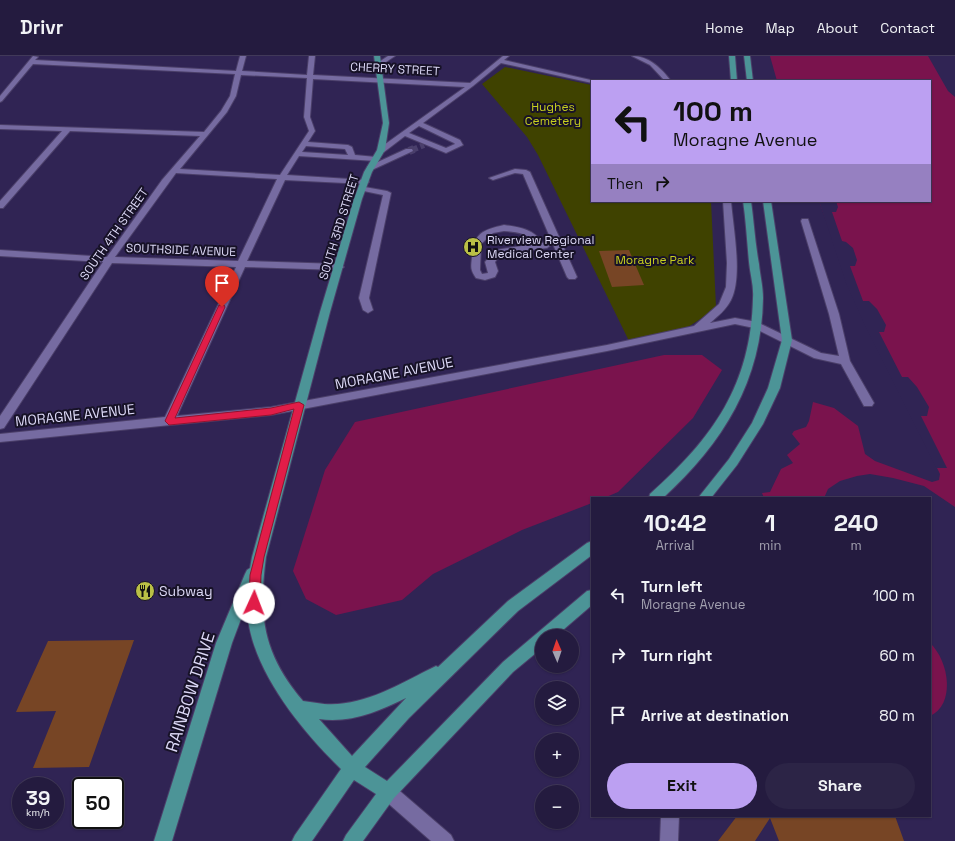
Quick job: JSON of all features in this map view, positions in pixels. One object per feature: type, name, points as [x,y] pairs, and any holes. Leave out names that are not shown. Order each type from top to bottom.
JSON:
[{"type":"main road","points":[[732,56],[734,80]]},
{"type":"main road","points":[[747,56],[750,80]]},
{"type":"main road","name":"SOUTH 3RD STREET","points":[[299,405],[338,266],[363,185],[381,150],[385,133],[386,123],[377,61]]},
{"type":"main road","points":[[656,497],[669,486],[704,449],[731,410],[747,372],[755,340],[758,296],[747,202]]},
{"type":"main road","points":[[705,497],[733,462],[757,424],[774,388],[786,340],[767,202]]},
{"type":"main road","name":"RAINBOW DRIVE","points":[[299,405],[259,557],[254,593],[258,632],[263,651],[270,667],[286,693],[298,708],[352,768],[388,792]]},
{"type":"main road","points":[[301,841],[352,768],[403,712],[513,606],[591,548]]},
{"type":"main road","name":"RAINBOW DRIVE","points":[[163,841],[224,643],[259,557]]},
{"type":"main road","points":[[553,629],[591,597]]},
{"type":"main road","points":[[352,841],[388,792],[508,667],[535,644]]},
{"type":"main road","points":[[298,708],[324,712],[336,712],[368,706],[388,699],[446,669]]},
{"type":"street","points":[[0,100],[36,56]]},
{"type":"street","name":"SOUTH 4TH STREET","points":[[0,425],[109,260],[174,171],[224,112],[233,96],[243,56]]},
{"type":"street","points":[[169,421],[282,177],[312,131],[307,117],[312,56]]},
{"type":"street","points":[[377,61],[392,56]]},
{"type":"street","points":[[381,150],[471,85],[506,56]]},
{"type":"street","points":[[635,56],[654,62],[667,80]]},
{"type":"street","points":[[500,61],[591,81]]},
{"type":"street","name":"CHERRY STREET","points":[[31,62],[471,85]]},
{"type":"street","points":[[404,133],[425,144],[446,152],[459,145],[457,142],[418,123]]},
{"type":"street","points":[[0,127],[204,134]]},
{"type":"street","points":[[0,206],[68,129]]},
{"type":"street","points":[[371,168],[410,148],[409,142],[415,138]]},
{"type":"street","points":[[304,144],[348,147],[352,157]]},
{"type":"street","points":[[297,154],[376,159]]},
{"type":"street","points":[[174,171],[282,177],[363,185],[387,193],[364,298],[368,310]]},
{"type":"street","points":[[493,178],[515,171],[526,172],[572,277]]},
{"type":"street","points":[[695,330],[718,312],[728,296],[732,280],[727,202]]},
{"type":"street","points":[[805,221],[834,314],[845,361],[868,403]]},
{"type":"street","points":[[498,252],[490,262],[493,271],[492,275],[485,277],[479,276],[475,270],[477,244],[480,238],[490,231],[504,228],[521,230],[535,238],[540,246]]},
{"type":"street","points":[[477,255],[558,244]]},
{"type":"street","name":"SOUTHSIDE AVENUE","points":[[0,253],[109,260],[338,266]]},
{"type":"street","name":"MORAGNE AVENUE","points":[[0,438],[271,412],[299,405],[345,398],[695,330],[735,320],[757,325],[818,356],[845,361]]},
{"type":"street","points":[[388,792],[445,841]]},
{"type":"street","points":[[669,841],[670,817]]},
{"type":"green space","name":"Moragne Park","points":[[505,67],[591,85],[591,202],[711,202],[716,307],[685,329],[629,341],[538,155],[527,137],[482,84]]},
{"type":"shaded area","points":[[770,56],[928,56],[948,91],[955,97],[955,507],[924,486],[870,474],[840,481],[828,489],[824,497],[764,497],[762,493],[770,492],[781,469],[793,463],[787,455],[800,444],[792,434],[794,431],[806,427],[809,421],[813,402],[834,408],[858,426],[865,454],[875,461],[932,482],[939,480],[940,474],[853,296],[819,202],[931,202],[931,80],[777,80]]},
{"type":"shaded area","points":[[664,355],[702,355],[722,370],[693,418],[618,492],[606,497],[591,497],[591,503],[522,530],[433,574],[402,600],[336,615],[306,599],[293,571],[325,470],[355,422]]},
{"type":"shaded area","points":[[931,644],[937,651],[942,661],[947,682],[943,703],[938,710],[931,715]]},
{"type":"pier","points":[[819,202],[836,202],[838,207],[836,212],[832,212],[842,241],[846,242],[853,248],[857,260],[855,266],[850,266],[863,301],[869,301],[877,309],[886,325],[884,332],[879,332],[902,377],[908,377],[917,387],[929,407],[927,416],[921,416],[947,468],[936,468],[863,321],[846,283]]},
{"type":"building","points":[[629,250],[644,285],[612,287],[599,251]]},
{"type":"building","points":[[134,640],[89,767],[33,768],[56,711],[16,712],[48,641]]},
{"type":"building","points":[[736,817],[895,817],[904,841],[779,841],[770,818],[755,841],[718,841]]},
{"type":"tunnel","points":[[412,150],[424,145]]},
{"type":"tunnel","points":[[409,151],[414,149]]},
{"type":"place","name":"Riverview Regional Medical Center","points":[[473,247]]},
{"type":"place","name":"Subway","points":[[145,591]]},
{"type":"route","points":[[222,307],[169,421],[271,412],[299,405],[259,557],[254,603]]},
{"type":"park label","name":"Hughes Cemetery","points":[[553,114]]}]
